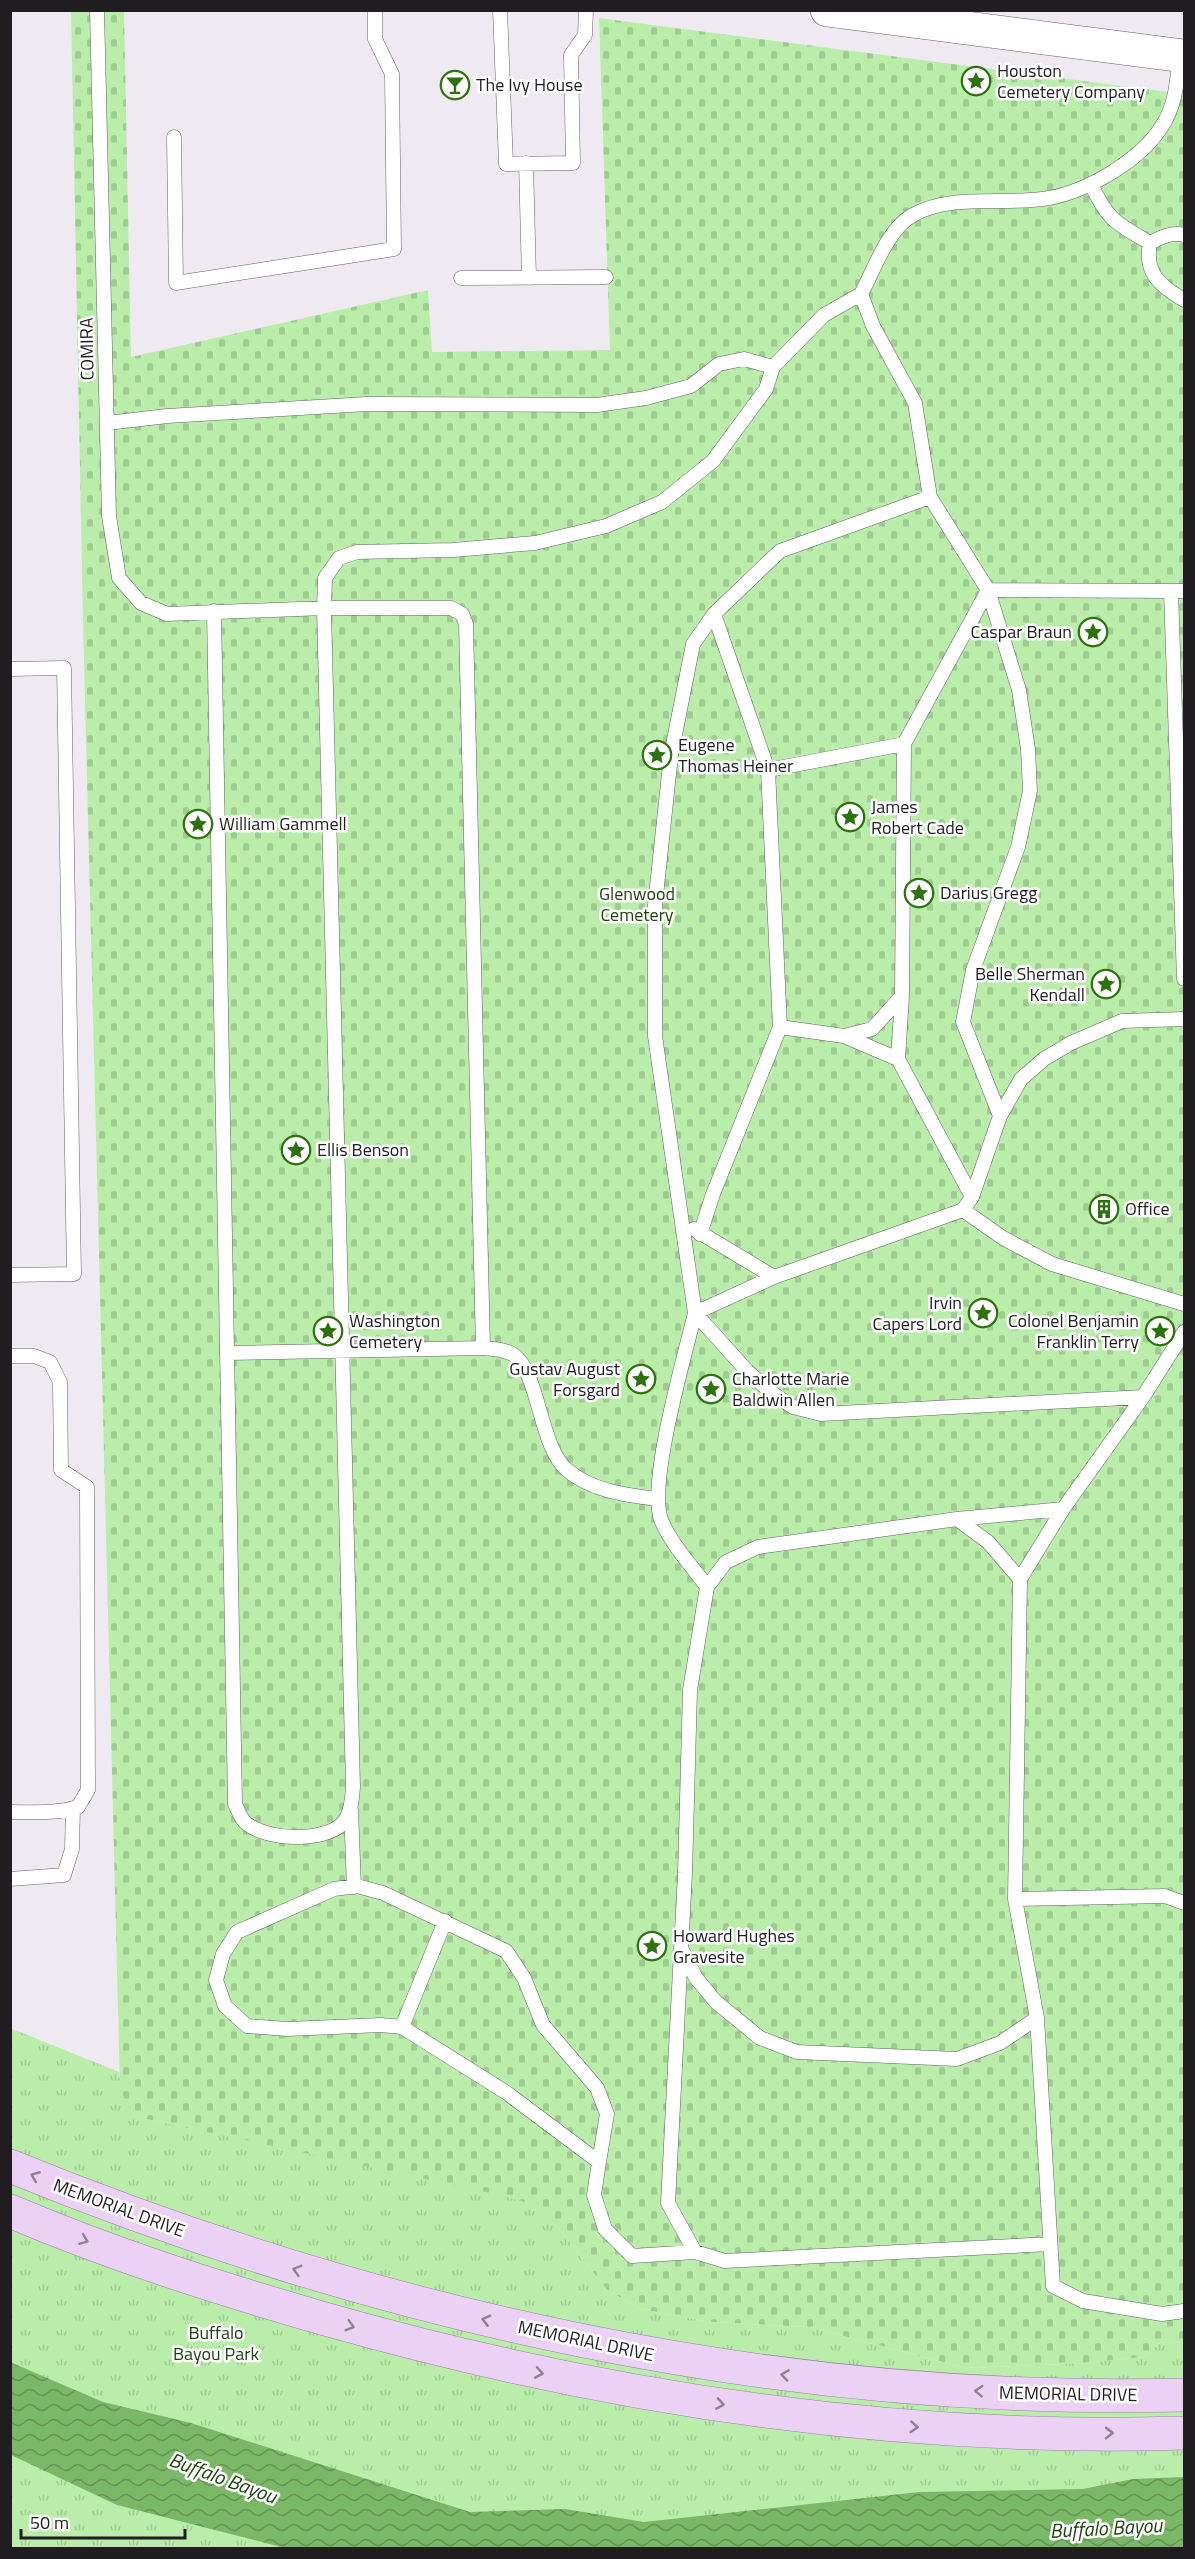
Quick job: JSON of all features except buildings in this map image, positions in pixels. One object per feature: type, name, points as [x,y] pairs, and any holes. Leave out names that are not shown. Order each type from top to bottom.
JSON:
[{"type":"main road","points":[[827,10],[1182,56]]},
{"type":"main road","name":"MEMORIAL DRIVE","points":[[10,2166],[161,2225],[338,2282],[522,2328],[666,2357],[791,2376],[912,2388],[1041,2395],[1185,2395]]},
{"type":"main road","points":[[10,2211],[148,2264],[250,2297],[516,2369],[663,2396],[784,2414],[909,2427],[1039,2434],[1185,2433]]},
{"type":"lane","name":"COMIRA","points":[[98,10],[109,516],[119,578],[141,603],[167,614],[324,608],[451,608],[462,614],[466,624],[483,1348]]},
{"type":"lane","points":[[174,137],[176,283],[394,249],[392,74],[375,39],[375,10]]},
{"type":"lane","points":[[500,10],[506,164],[573,163],[571,55],[585,35],[586,10]]},
{"type":"lane","points":[[354,1887],[325,578],[339,558],[357,552],[453,550],[535,543],[606,526],[662,502],[712,460],[766,389],[773,368],[793,350],[824,315],[861,294],[890,237],[912,215],[947,204],[1049,198],[1091,184],[1110,174],[1143,149],[1162,126],[1173,102],[1182,56]]},
{"type":"lane","points":[[526,163],[529,278]]},
{"type":"lane","points":[[1091,184],[1099,201],[1113,221],[1150,243]]},
{"type":"lane","points":[[1185,235],[1177,233],[1161,237],[1150,243],[1147,257],[1151,271],[1168,291],[1185,300]]},
{"type":"lane","points":[[461,278],[606,277]]},
{"type":"lane","points":[[861,294],[873,326],[915,403],[930,497],[988,590],[1019,690],[1028,749],[1030,791],[1018,847],[973,970],[963,1022],[1000,1116]]},
{"type":"lane","points":[[107,423],[167,416],[367,404],[597,405],[646,398],[691,386],[719,364],[744,359],[773,368]]},
{"type":"lane","points":[[707,1587],[661,1521],[657,1498],[659,1469],[695,1313],[655,1036],[655,905],[671,755],[690,655],[693,644],[714,614],[780,551],[930,497]]},
{"type":"lane","points":[[988,590],[1178,591],[1185,979]]},
{"type":"lane","points":[[972,1197],[898,1059],[902,996],[904,744],[988,590]]},
{"type":"lane","points":[[214,611],[235,1804],[245,1823],[264,1834],[307,1837],[329,1833],[344,1822],[351,1808]]},
{"type":"lane","points":[[700,1234],[780,1027],[768,770],[714,614]]},
{"type":"lane","points":[[10,669],[64,668],[74,1274],[10,1275]]},
{"type":"lane","points":[[768,770],[904,744]]},
{"type":"lane","points":[[844,1036],[872,1029],[902,996]]},
{"type":"lane","points":[[695,1313],[774,1277],[963,1210],[972,1197],[1000,1116],[1022,1079],[1044,1059],[1071,1043],[1122,1020],[1185,1019]]},
{"type":"lane","points":[[780,1027],[844,1036],[898,1059]]},
{"type":"lane","points":[[963,1210],[1003,1238],[1052,1264],[1185,1304]]},
{"type":"lane","points":[[682,1218],[700,1234],[774,1277]]},
{"type":"lane","points":[[695,1313],[747,1371],[772,1393],[793,1407],[821,1414],[1143,1397]]},
{"type":"lane","points":[[1185,1332],[1143,1397],[1063,1509],[1020,1579],[1016,1899],[1037,2018],[1053,2286],[1083,2301],[1162,2314],[1185,2311]]},
{"type":"lane","points":[[228,1353],[500,1349],[514,1355],[524,1367],[553,1450],[566,1470],[589,1485],[623,1495],[657,1498]]},
{"type":"lane","points":[[10,1356],[34,1356],[50,1362],[60,1382],[62,1470],[87,1487],[88,1790],[78,1807],[59,1812],[10,1812]]},
{"type":"lane","points":[[696,2252],[668,2203],[682,1950],[690,1690],[707,1587],[726,1562],[758,1547],[957,1519],[1063,1509]]},
{"type":"lane","points":[[957,1519],[988,1542],[1020,1579]]},
{"type":"lane","points":[[10,1879],[64,1875],[72,1849],[73,1808]]},
{"type":"lane","points":[[599,2162],[507,2092],[402,2027],[381,2025],[287,2029],[247,2026],[225,2006],[216,1980],[223,1954],[237,1932],[334,1889],[354,1887],[383,1893],[506,1951],[524,1978],[543,2025],[597,2088],[607,2114],[594,2195],[605,2229],[632,2256],[696,2252],[725,2261],[1050,2244]]},
{"type":"lane","points":[[1016,1899],[1165,1896],[1185,1903]]},
{"type":"lane","points":[[402,2027],[445,1921]]},
{"type":"lane","points":[[682,1950],[696,1978],[716,2002],[760,2038],[797,2052],[957,2059],[1000,2043],[1037,2018]]},
{"type":"green space","name":"Glenwood Cemetery","points":[[71,11],[124,11],[131,357],[428,290],[432,352],[610,350],[599,18],[1184,94],[1184,2341],[1160,2343],[1144,2357],[1086,2363],[965,2368],[809,2327],[710,2322],[640,2309],[607,2290],[558,2227],[341,2162],[146,2119],[129,2108],[120,2090],[83,621]]},
{"type":"green space","name":"Buffalo Bayou Park","points":[[10,2028],[119,2072],[125,2100],[146,2119],[491,2193],[528,2203],[558,2227],[607,2290],[640,2309],[710,2322],[809,2327],[965,2368],[1086,2363],[1144,2357],[1160,2343],[1184,2341],[1184,2548],[11,2548]]},
{"type":"water","name":"Buffalo Bayou","points":[[10,2362],[103,2402],[191,2423],[470,2512],[565,2509],[644,2522],[919,2492],[1083,2489],[1133,2479],[1184,2477],[1184,2548],[285,2548],[117,2505],[11,2455]]},
{"type":"place","name":"Houston Cemetery Company","points":[[976,81]]},
{"type":"place","name":"The Ivy House","points":[[455,85]]},
{"type":"place","name":"Caspar Braun","points":[[1093,632]]},
{"type":"place","name":"Eugene Thomas Heiner","points":[[657,755]]},
{"type":"place","name":"James Robert Cade","points":[[850,817]]},
{"type":"place","name":"William Gammell","points":[[198,824]]},
{"type":"place","name":"Darius Gregg","points":[[919,893]]},
{"type":"place","name":"Belle Sherman Kendall","points":[[1106,984]]},
{"type":"place","name":"Ellis Benson","points":[[296,1150]]},
{"type":"place","name":"Office","points":[[1104,1209]]},
{"type":"place","name":"Irvin Capers Lord","points":[[983,1313]]},
{"type":"place","name":"Washington Cemetery","points":[[328,1331]]},
{"type":"place","name":"Colonel Benjamin Franklin Terry","points":[[1160,1331]]},
{"type":"place","name":"Gustav August Forsgard","points":[[641,1379]]},
{"type":"place","name":"Charlotte Marie Baldwin Allen","points":[[711,1389]]},
{"type":"place","name":"Howard Hughes Gravesite","points":[[652,1946]]}]
